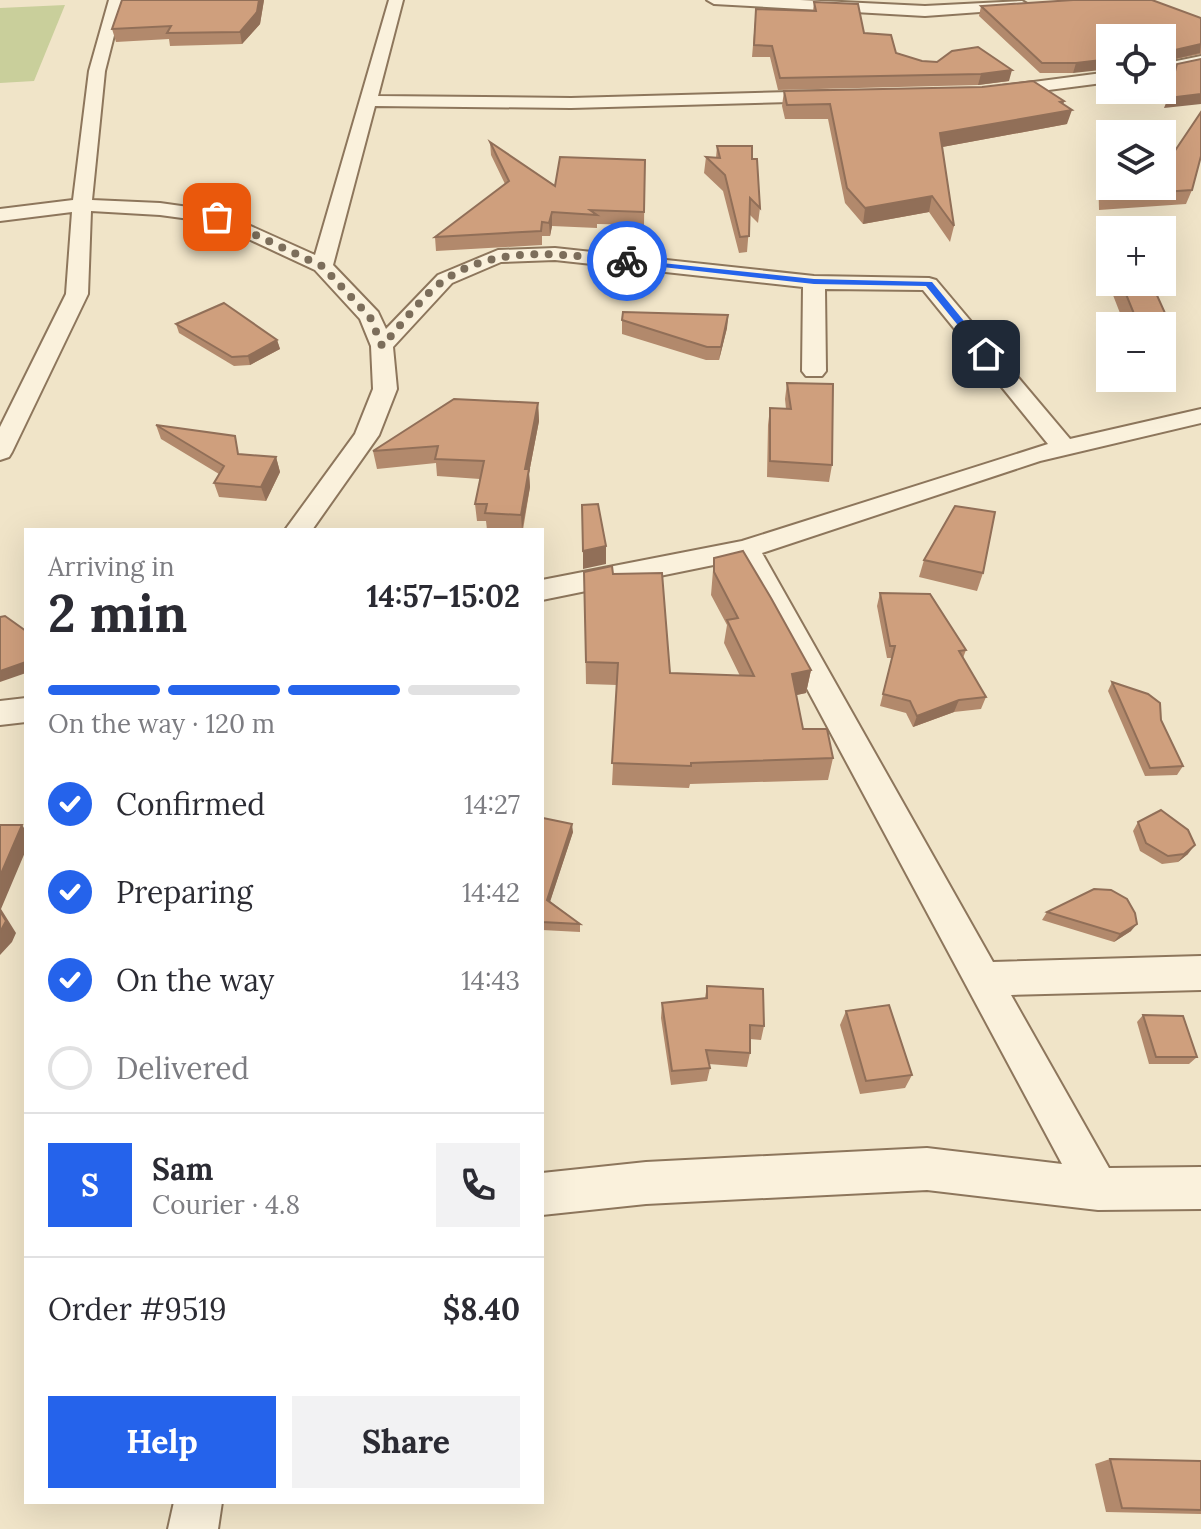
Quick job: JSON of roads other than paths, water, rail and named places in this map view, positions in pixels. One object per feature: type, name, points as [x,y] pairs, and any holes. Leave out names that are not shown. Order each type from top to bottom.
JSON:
[{"type":"street","points":[[0,452],[77,294],[97,71],[116,0]]},
{"type":"street","points":[[322,266],[396,0]]},
{"type":"street","points":[[714,0],[925,11],[1035,5]]},
{"type":"street","points":[[1176,66],[1201,61]]},
{"type":"street","points":[[978,93],[1096,79]]},
{"type":"street","points":[[370,101],[571,103],[850,96]]},
{"type":"street","points":[[0,215],[83,205],[160,209],[217,217],[322,266],[370,317],[382,346],[385,389],[367,435],[299,528]]},
{"type":"street","points":[[382,346],[445,279],[498,256],[555,254],[814,282],[929,284],[1064,448]]},
{"type":"street","points":[[814,282],[814,371]]},
{"type":"street","points":[[544,590],[746,549],[1064,448],[1201,416]]},
{"type":"street","points":[[746,549],[1098,1189]]},
{"type":"street","points":[[0,713],[24,710]]},
{"type":"street","points":[[982,979],[1201,973]]},
{"type":"street","points":[[544,1194],[646,1183],[927,1169],[1098,1189],[1201,1188]]},
{"type":"street","points":[[193,1529],[198,1504]]}]
